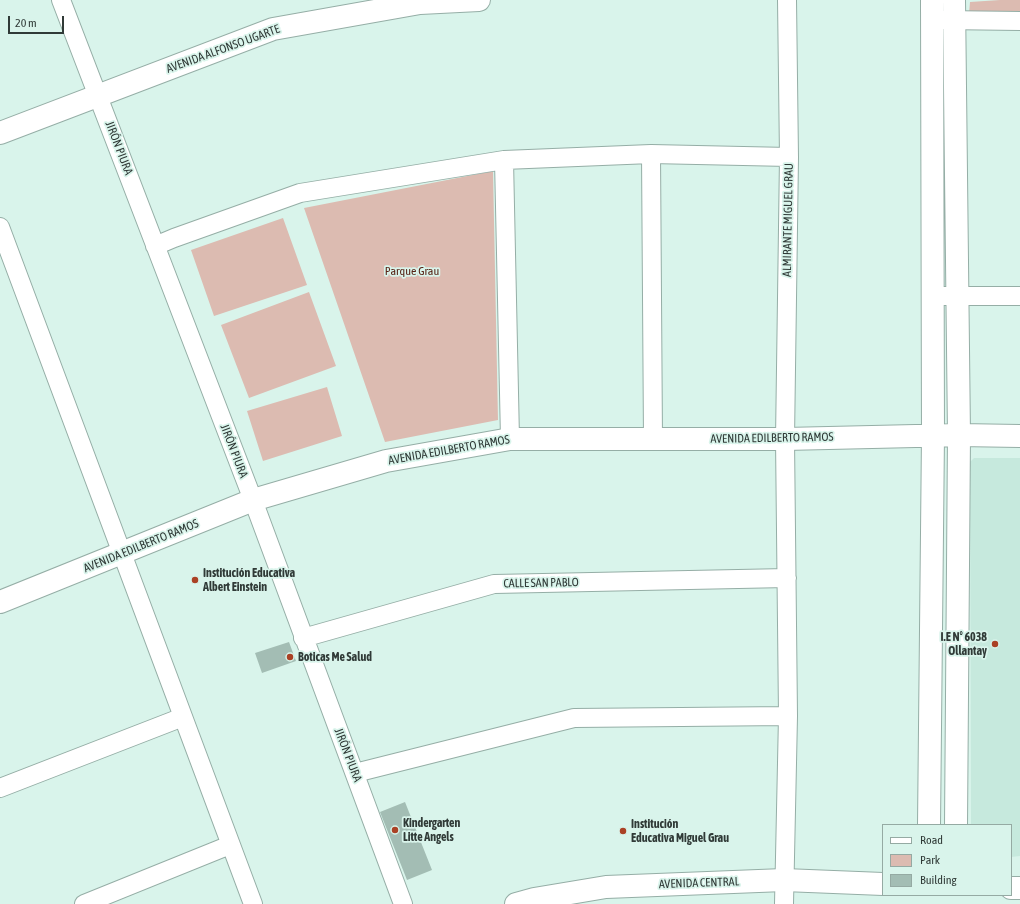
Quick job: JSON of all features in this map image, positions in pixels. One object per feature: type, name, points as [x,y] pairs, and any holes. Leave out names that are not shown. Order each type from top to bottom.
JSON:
[{"type":"street","name":"JIRÓN PIURA","points":[[61,0],[253,500],[403,904]]},
{"type":"street","name":"AVENIDA ALFONSO UGARTE","points":[[0,132],[273,29],[420,3],[479,0]]},
{"type":"street","name":"ALMIRANTE MIGUEL GRAU","points":[[784,904],[788,716],[785,439],[789,157],[788,0]]},
{"type":"street","points":[[943,10],[1020,21]]},
{"type":"street","points":[[929,824],[933,296],[943,10]]},
{"type":"street","points":[[943,10],[958,297],[959,435],[956,824]]},
{"type":"street","points":[[155,246],[300,193],[504,160],[651,154],[789,157]]},
{"type":"street","points":[[651,154],[652,439]]},
{"type":"street","points":[[504,160],[510,439]]},
{"type":"street","points":[[0,227],[253,904]]},
{"type":"street","points":[[933,296],[1020,296]]},
{"type":"street","name":"AVENIDA EDILBERTO RAMOS","points":[[0,602],[253,500],[386,461],[510,439],[785,439],[933,435],[1020,436]]},
{"type":"street","name":"CALLE SAN PABLO","points":[[303,638],[494,584],[787,578]]},
{"type":"street","points":[[931,643],[957,645]]},
{"type":"street","points":[[355,773],[574,718],[788,716]]},
{"type":"street","points":[[0,788],[183,717]]},
{"type":"street","points":[[84,904],[230,845]]},
{"type":"street","name":"AVENIDA CENTRAL","points":[[516,904],[534,899],[606,887],[784,880],[882,884]]},
{"type":"shaded area","name":"I.E N° 6038 Ollantay","points":[[974,458],[1020,458],[1020,856],[1012,857],[1012,824],[971,824],[970,462]]},
{"type":"green space","points":[[1020,0],[1020,15],[969,14],[970,2]]},
{"type":"green space","name":"Parque Grau","points":[[493,171],[498,420],[385,442],[304,208]]},
{"type":"green space","points":[[283,218],[307,285],[214,316],[191,250]]},
{"type":"green space","points":[[309,292],[336,366],[249,398],[221,325]]},
{"type":"green space","points":[[327,387],[342,436],[263,461],[247,411]]},
{"type":"building","points":[[289,642],[296,661],[262,673],[255,653]]},
{"type":"building","points":[[405,802],[432,870],[407,880],[380,812]]},
{"type":"place","name":"Institución Educativa Albert Einstein","points":[[195,580]]},
{"type":"place","name":"I.E N° 6038 Ollantay","points":[[995,644]]},
{"type":"place","name":"Boticas Me Salud","points":[[290,657]]},
{"type":"place","name":"Kindergarten Litte Angels","points":[[395,830]]},
{"type":"place","name":"Institución Educativa Miguel Grau","points":[[623,831]]}]
